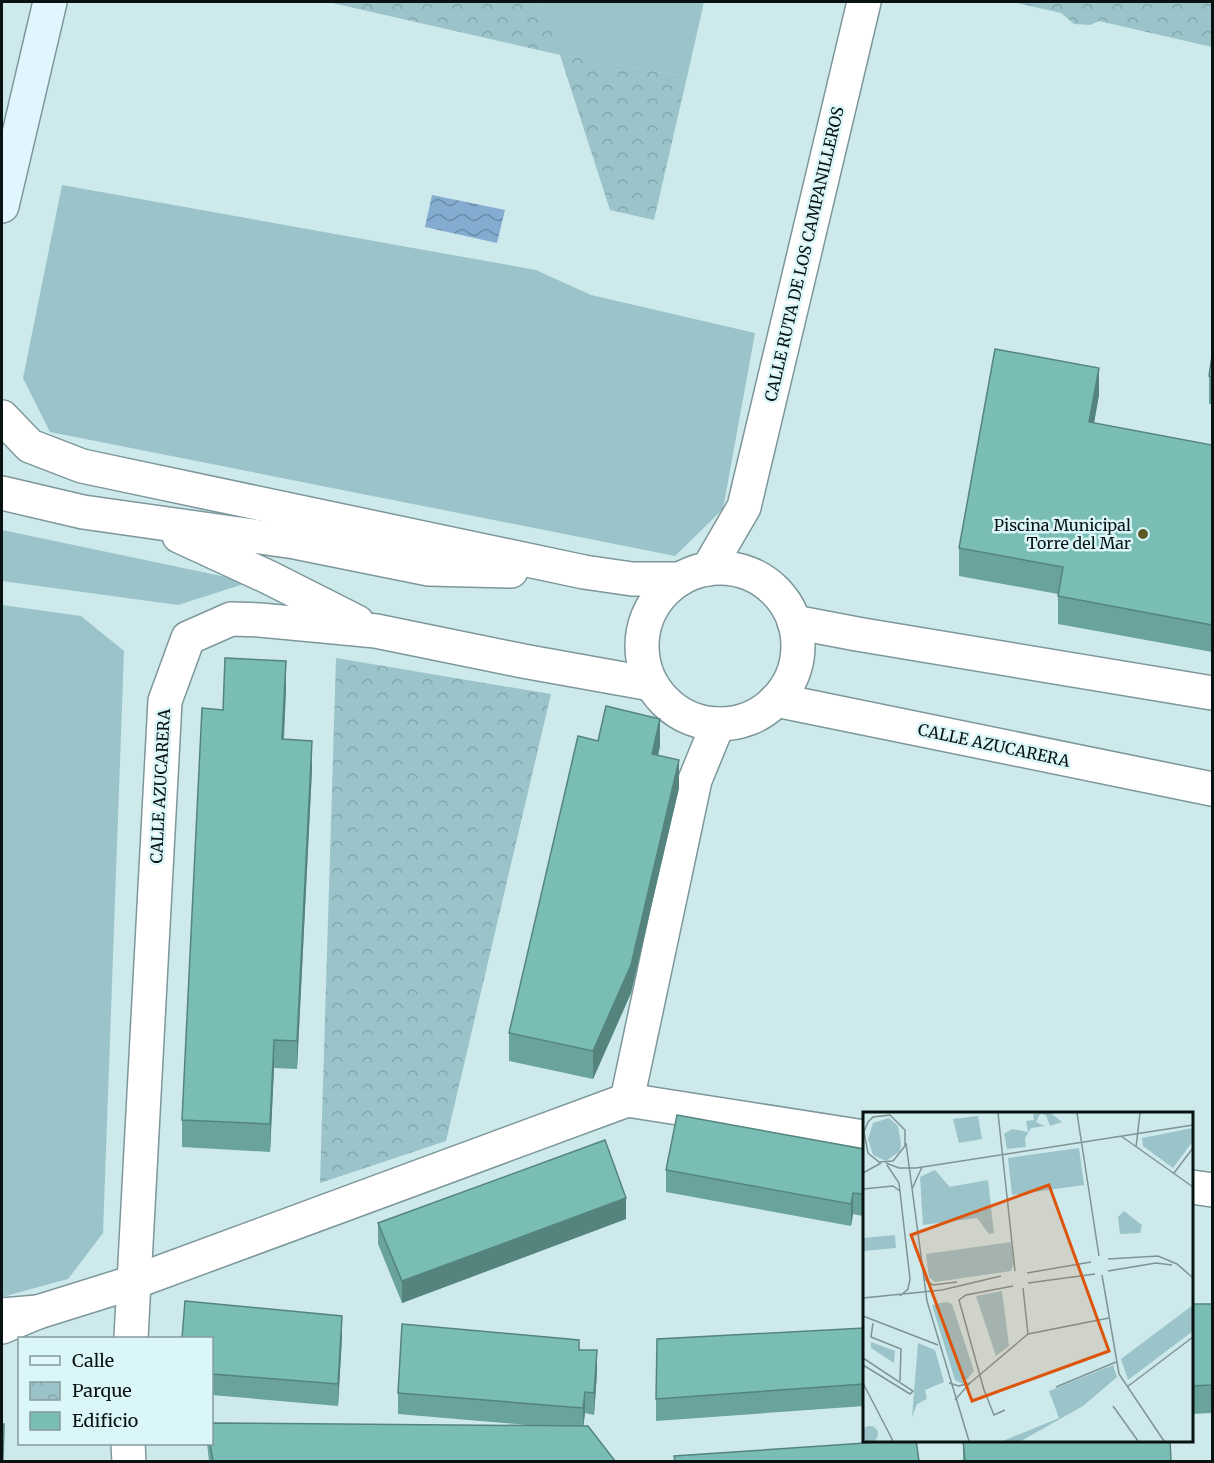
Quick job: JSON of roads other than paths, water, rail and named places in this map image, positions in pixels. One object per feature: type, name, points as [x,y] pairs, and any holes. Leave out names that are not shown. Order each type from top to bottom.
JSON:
[{"type":"main road","points":[[2,206],[50,2]]},
{"type":"street","name":"CALLE RUTA DE LOS CAMPANILLEROS","points":[[752,575],[744,507],[864,2]]},
{"type":"street","points":[[2,417],[30,446],[82,466],[584,572],[632,579],[730,569],[752,575],[770,587],[784,603],[794,622],[798,649],[792,677],[776,700],[760,713],[740,722],[718,724],[690,718],[677,711],[662,699],[651,684],[643,663],[642,641],[646,619],[657,599],[694,574]]},
{"type":"street","points":[[2,494],[83,512],[295,542],[429,569],[584,572]]},
{"type":"street","name":"CALLE RUTA DE LOS CAMPANILLEROS","points":[[694,574],[744,507]]},
{"type":"street","points":[[145,520],[268,577],[376,631]]},
{"type":"street","name":"CALLE AZUCARERA","points":[[130,1337],[165,701],[188,638],[231,619],[376,631],[651,684]]},
{"type":"street","points":[[794,622],[1212,693]]},
{"type":"street","name":"CALLE AZUCARERA","points":[[776,700],[1212,789]]},
{"type":"street","points":[[677,711],[695,780]]},
{"type":"street","points":[[627,1100],[695,780],[718,724]]},
{"type":"street","points":[[2,1327],[38,1312],[134,1282],[627,1100],[863,1137]]},
{"type":"street","points":[[1193,1187],[1212,1190]]},
{"type":"street","points":[[2,1315],[38,1312]]},
{"type":"street","points":[[128,1445],[129,1461]]},
{"type":"water","points":[[432,195],[505,210],[497,243],[425,227]]},
{"type":"place","name":"Piscina Municipal Torre del Mar","points":[[1143,534]]}]
